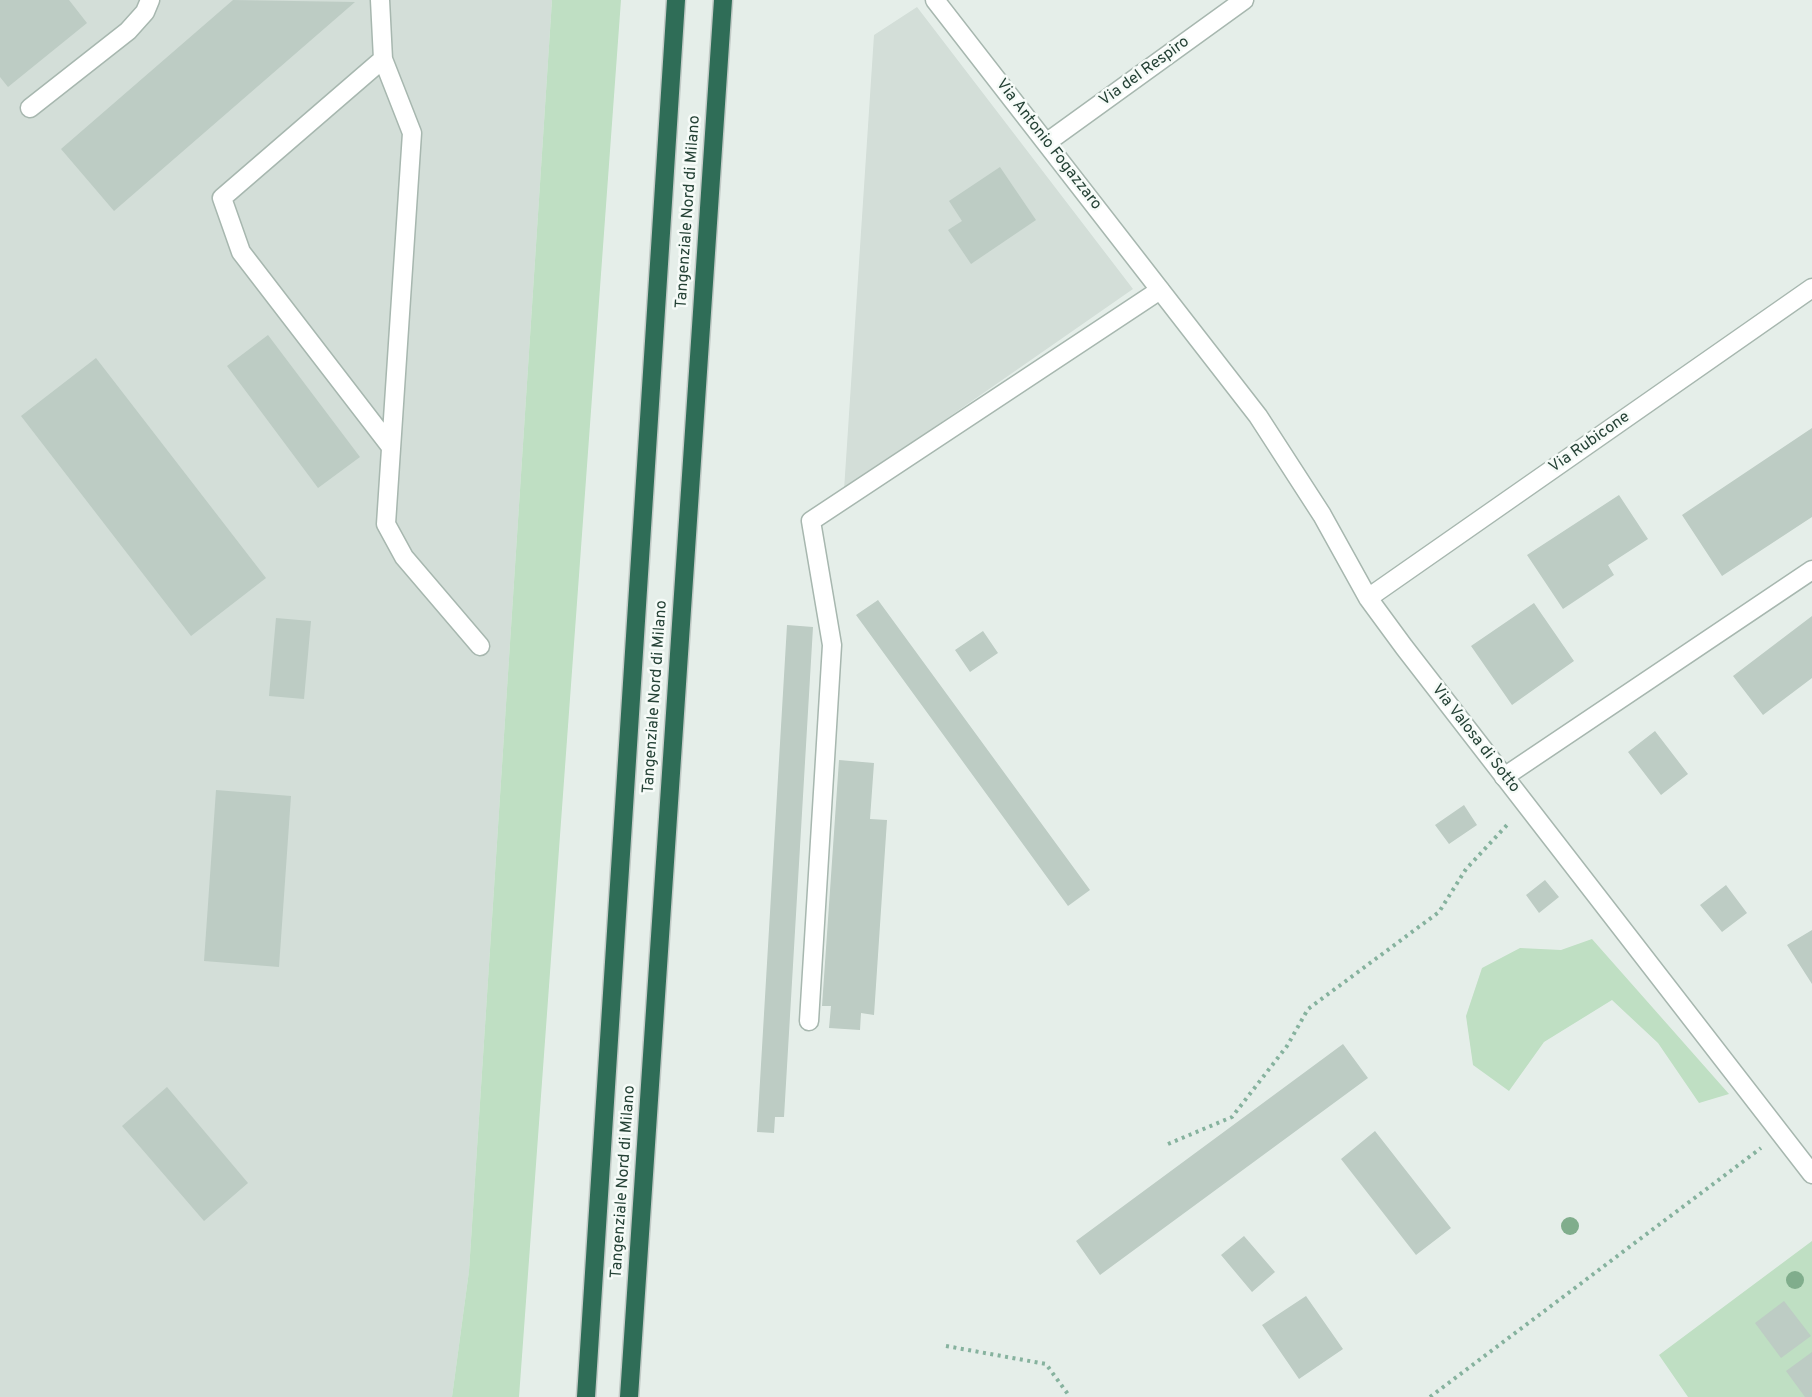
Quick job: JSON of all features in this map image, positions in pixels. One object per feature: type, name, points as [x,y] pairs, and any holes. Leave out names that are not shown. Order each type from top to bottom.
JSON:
[{"type":"highway","name":"Tangenziale Nord di Milano","points":[[586,1397],[676,0]]},
{"type":"highway","name":"Tangenziale Nord di Milano","points":[[629,1397],[723,0]]},
{"type":"street","points":[[30,108],[128,31],[145,12],[150,0]]},
{"type":"street","points":[[380,0],[383,59],[412,133],[386,524],[404,557],[480,646]]},
{"type":"street","name":"Via Antonio Fogazzaro","points":[[935,0],[1160,290]]},
{"type":"street","name":"Via del Respiro","points":[[1046,143],[1244,0]]},
{"type":"street","points":[[383,59],[222,198],[241,252],[391,447]]},
{"type":"street","name":"Via Rubicone","points":[[1368,598],[1812,288]]},
{"type":"street","points":[[809,1021],[832,645],[811,521],[1160,290]]},
{"type":"street","name":"Via Valosa di Sotto","points":[[1160,290],[1258,416],[1322,515],[1368,598],[1812,1174]]},
{"type":"street","points":[[1504,777],[1812,570]]},
{"type":"path","points":[[1168,1144],[1232,1117],[1287,1046],[1308,1009],[1439,912],[1466,869],[1526,804]]},
{"type":"path","points":[[1430,1397],[1781,1133]]},
{"type":"path","points":[[946,1346],[1046,1364],[1070,1397]]},
{"type":"shaded area","points":[[0,0],[552,0],[469,1271],[452,1397],[0,1397]]},
{"type":"shaded area","points":[[917,7],[1133,289],[844,490],[874,35]]},
{"type":"green space","points":[[552,0],[621,0],[519,1397],[452,1397],[469,1271]]},
{"type":"green space","points":[[1592,939],[1729,1094],[1699,1103],[1658,1043],[1612,1000],[1544,1042],[1509,1091],[1473,1065],[1466,1016],[1482,968],[1520,948],[1561,950]]},
{"type":"green space","points":[[1812,1241],[1812,1397],[1688,1397],[1659,1355]]},
{"type":"building","points":[[0,0],[69,0],[87,23],[8,87],[0,77]]},
{"type":"building","points":[[233,0],[355,2],[114,211],[61,149]]},
{"type":"building","points":[[1000,167],[1036,220],[971,264],[948,230],[962,221],[949,201]]},
{"type":"building","points":[[268,335],[360,457],[318,488],[227,366]]},
{"type":"building","points":[[96,358],[266,578],[191,636],[21,416]]},
{"type":"building","points":[[1812,428],[1812,517],[1722,576],[1682,515]]},
{"type":"building","points":[[1619,495],[1648,539],[1608,565],[1614,575],[1563,609],[1527,555]]},
{"type":"building","points":[[878,600],[1090,890],[1068,906],[856,615]]},
{"type":"building","points":[[1534,603],[1574,661],[1512,705],[1471,646]]},
{"type":"building","points":[[1812,616],[1812,678],[1763,715],[1733,676]]},
{"type":"building","points":[[276,618],[311,621],[304,699],[269,696]]},
{"type":"building","points":[[787,625],[813,627],[784,1117],[775,1117],[774,1133],[757,1132]]},
{"type":"building","points":[[983,631],[998,653],[970,672],[955,650]]},
{"type":"building","points":[[1655,731],[1688,774],[1661,795],[1628,752]]},
{"type":"building","points":[[839,760],[874,763],[870,819],[887,820],[874,1015],[861,1013],[860,1030],[829,1028],[831,1006],[822,1006]]},
{"type":"building","points":[[216,790],[291,796],[279,967],[204,961]]},
{"type":"building","points":[[1464,805],[1477,825],[1449,844],[1435,825]]},
{"type":"building","points":[[1545,880],[1559,897],[1539,913],[1526,895]]},
{"type":"building","points":[[1726,885],[1747,913],[1722,932],[1700,905]]},
{"type":"building","points":[[1812,930],[1812,984],[1787,945]]},
{"type":"building","points":[[1343,1044],[1368,1078],[1100,1275],[1076,1241]]},
{"type":"building","points":[[167,1087],[248,1183],[204,1221],[122,1126]]},
{"type":"building","points":[[1375,1131],[1451,1228],[1416,1255],[1341,1159]]},
{"type":"building","points":[[1244,1236],[1275,1272],[1252,1292],[1221,1255]]},
{"type":"building","points":[[1306,1296],[1343,1349],[1299,1379],[1262,1325]]},
{"type":"building","points":[[1784,1301],[1811,1336],[1781,1358],[1755,1323]]},
{"type":"building","points":[[1812,1352],[1812,1397],[1805,1397],[1786,1371]]}]
